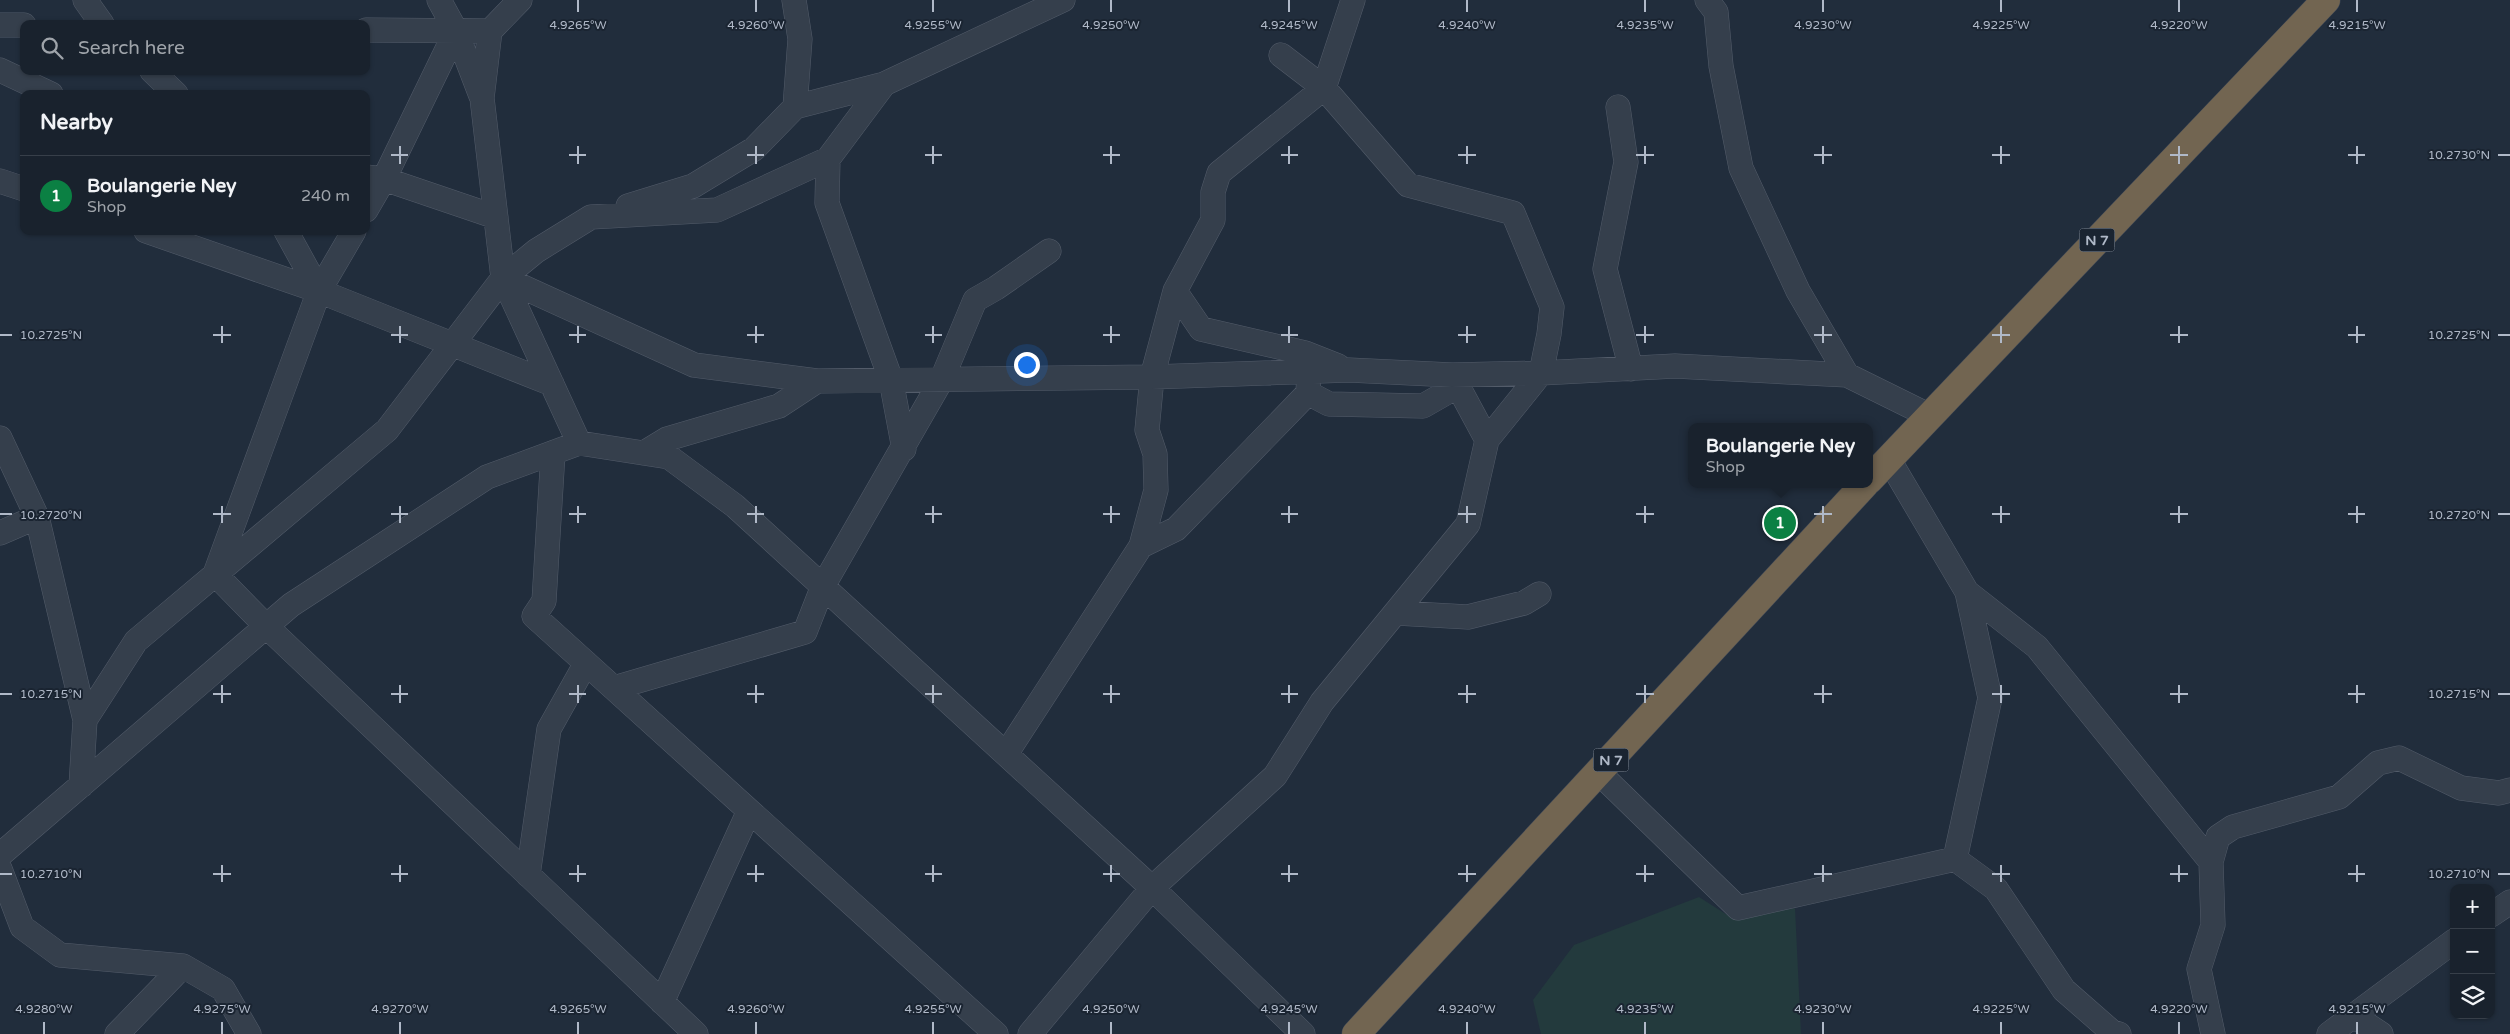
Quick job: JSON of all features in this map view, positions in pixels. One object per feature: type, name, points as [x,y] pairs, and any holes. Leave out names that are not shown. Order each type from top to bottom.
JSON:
[{"type":"highway","name":"N 7","points":[[1873,475],[2326,0]]},
{"type":"highway","name":"N 7","points":[[1356,1034],[1861,488]]},
{"type":"street","points":[[85,0],[99,20]]},
{"type":"street","points":[[439,0],[456,32],[482,98]]},
{"type":"street","points":[[520,0],[490,31],[482,98],[502,278],[579,443]]},
{"type":"street","points":[[794,0],[800,39],[795,106]]},
{"type":"street","points":[[85,720],[136,641],[387,430],[454,344],[502,278],[536,251],[591,217],[693,186],[754,149],[795,106],[884,84],[1063,0]]},
{"type":"street","points":[[1006,754],[1141,546],[1156,490],[1155,454],[1147,430],[1152,377],[1175,291],[1213,220],[1214,192],[1219,173],[1324,88],[1353,0]]},
{"type":"street","points":[[1714,4],[1720,66],[1741,168],[1798,291],[1847,375]]},
{"type":"street","points":[[0,25],[20,25]]},
{"type":"street","points":[[370,30],[490,31]]},
{"type":"street","points":[[370,196],[375,178],[456,32]]},
{"type":"street","points":[[1030,1034],[1152,888],[1275,776],[1322,702],[1468,524],[1488,440],[1541,374],[1552,307],[1513,213],[1408,185],[1324,88],[1281,55]]},
{"type":"street","points":[[0,70],[42,90]]},
{"type":"street","points":[[156,75],[172,90]]},
{"type":"street","points":[[591,217],[717,210],[828,159],[884,84]]},
{"type":"street","points":[[1618,107],[1626,162],[1605,269],[1631,369]]},
{"type":"street","points":[[828,159],[827,203],[891,380],[904,449]]},
{"type":"street","points":[[375,178],[496,217]]},
{"type":"street","points":[[0,181],[20,188]]},
{"type":"street","points":[[158,235],[319,291],[552,384]]},
{"type":"street","points":[[288,235],[319,291]]},
{"type":"street","points":[[215,574],[319,291],[352,235]]},
{"type":"street","points":[[614,688],[805,632],[823,586],[904,449],[942,378],[975,300],[1050,251]]},
{"type":"street","points":[[502,278],[694,365],[817,381],[942,378],[1152,377],[1308,382],[1349,370]]},
{"type":"street","points":[[1175,291],[1201,329],[1305,353],[1349,370],[1455,380],[1675,366],[1847,375],[1930,416]]},
{"type":"street","points":[[1308,382],[1329,404],[1423,406],[1455,380]]},
{"type":"street","points":[[1455,380],[1488,440]]},
{"type":"street","points":[[644,453],[667,439],[779,406],[817,381]]},
{"type":"street","points":[[1141,546],[1176,529],[1308,382]]},
{"type":"street","points":[[0,438],[37,517],[85,720],[81,786]]},
{"type":"street","points":[[0,855],[291,605],[487,477],[579,443],[669,457],[727,500],[1152,888],[1303,1034]]},
{"type":"street","points":[[553,452],[544,600],[534,616],[996,1034]]},
{"type":"street","points":[[1888,458],[1967,592],[1990,698],[1955,859]]},
{"type":"street","points":[[0,533],[37,517]]},
{"type":"street","points":[[215,574],[266,626],[696,1034]]},
{"type":"street","points":[[1967,592],[2037,647],[2210,862]]},
{"type":"street","points":[[1396,613],[1468,617],[1524,603],[1539,594]]},
{"type":"street","points":[[528,875],[549,729],[586,663]]},
{"type":"street","points":[[2213,1034],[2199,969],[2213,925],[2210,862],[2218,837],[2233,827],[2339,797],[2378,763],[2400,758],[2461,788],[2499,793],[2510,790]]},
{"type":"street","points":[[1599,773],[1738,908],[1955,859],[1996,889],[2064,990],[2114,1033]]},
{"type":"street","points":[[662,1002],[750,811]]},
{"type":"street","points":[[0,869],[22,928],[60,955],[183,966],[222,989],[249,1034]]},
{"type":"street","points":[[2495,912],[2510,902]]},
{"type":"street","points":[[2329,1034],[2450,944]]},
{"type":"street","points":[[117,1034],[183,966]]},
{"type":"street","points":[[2354,1016],[2381,1034]]},
{"type":"green space","points":[[1699,897],[1732,918],[1795,908],[1801,1034],[1541,1034],[1533,1000],[1574,945]]},
{"type":"place","name":"Boulangerie Ney","points":[[1780,523]]}]
